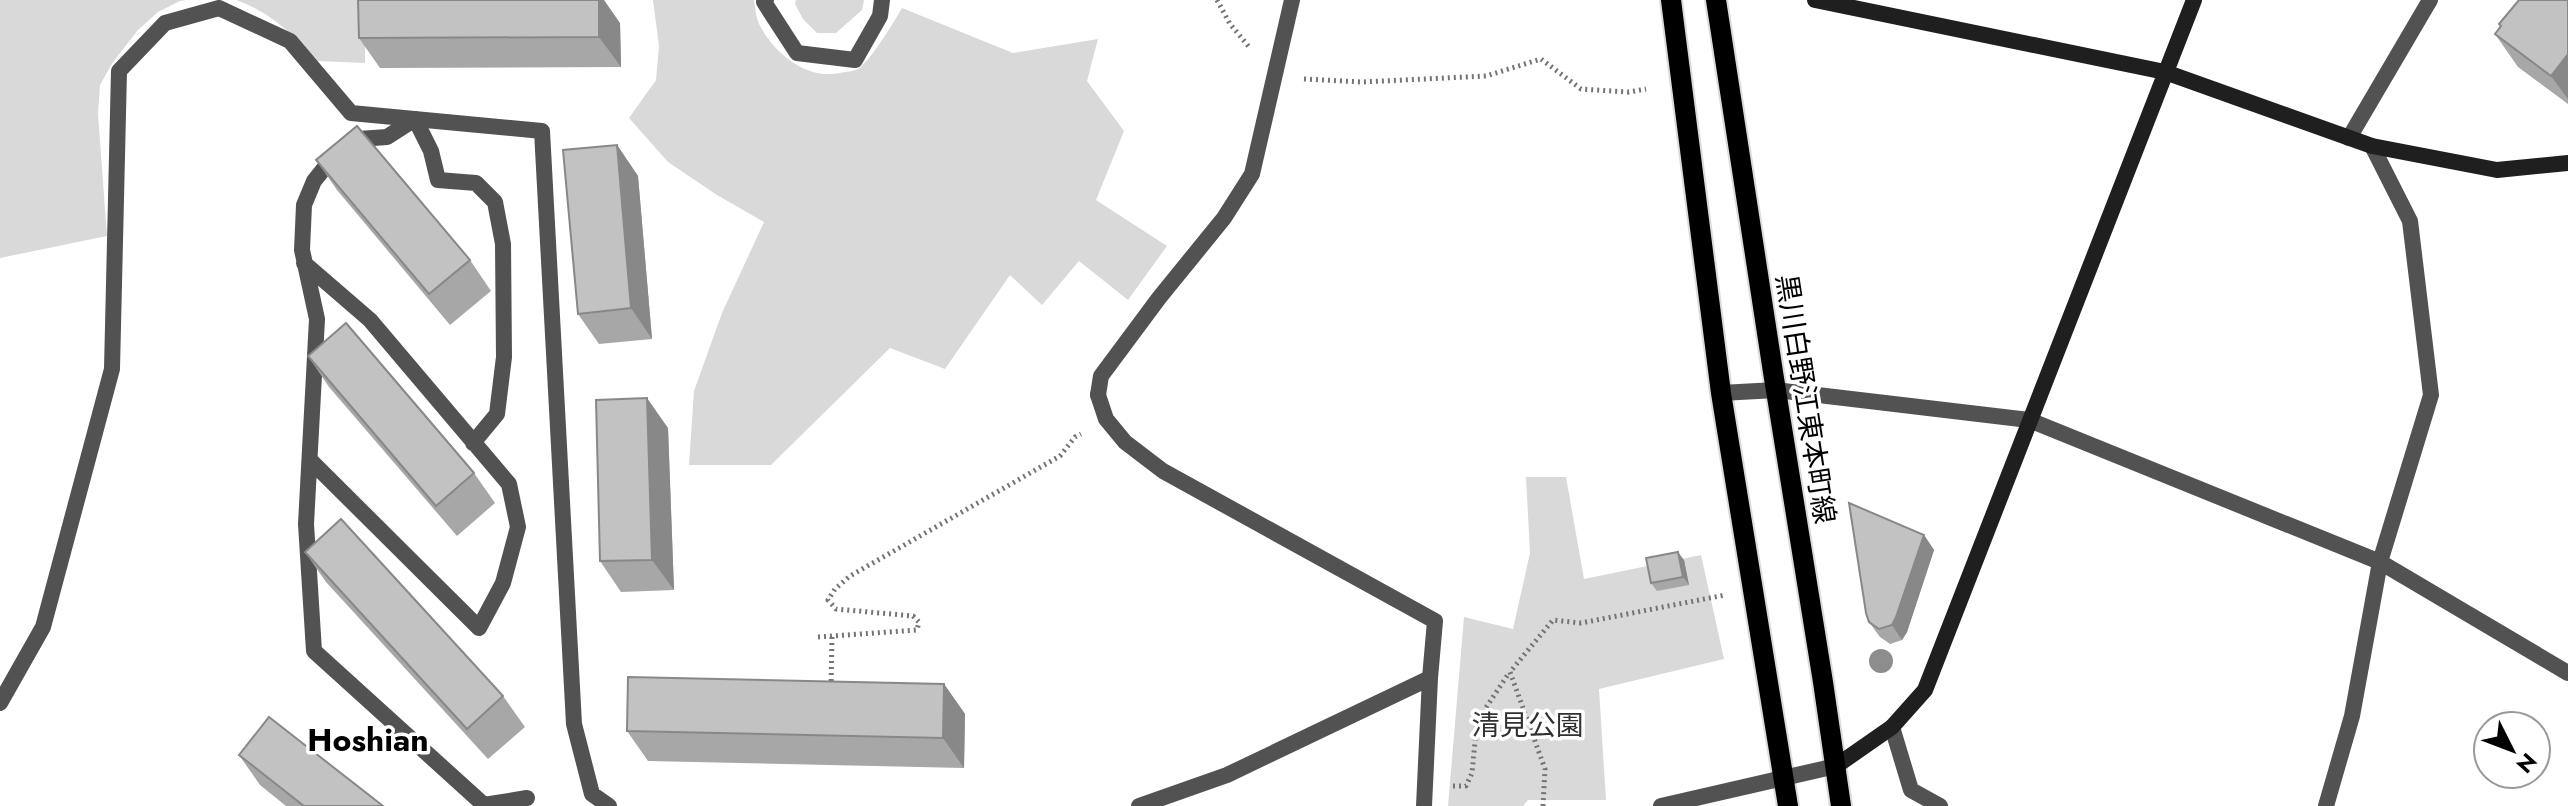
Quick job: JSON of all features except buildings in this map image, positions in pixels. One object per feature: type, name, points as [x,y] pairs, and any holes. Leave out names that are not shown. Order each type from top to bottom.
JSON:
[{"type":"main road","points":[[1671,0],[1721,393],[1788,806]]},
{"type":"main road","name":"黒川白野江東本町線","points":[[1716,0],[1841,806]]},
{"type":"street","points":[[766,0],[764,2],[797,53],[855,60],[880,16],[882,0]]},
{"type":"street","points":[[1292,0],[1252,174],[1224,218],[1101,376],[1098,395],[1106,419],[1125,442],[1163,471],[1435,621],[1424,806]]},
{"type":"street","points":[[1815,0],[2165,72],[2372,146],[2497,170],[2568,163]]},
{"type":"street","points":[[1661,806],[1836,766],[1892,727],[1925,690],[2194,0]]},
{"type":"street","points":[[2349,138],[2430,0]]},
{"type":"street","points":[[0,703],[43,627],[112,369],[119,71],[165,23],[219,8],[290,41],[351,113],[542,131],[574,724],[592,794],[609,806]]},
{"type":"street","points":[[415,119],[387,137],[359,139],[334,156],[314,181],[304,205],[302,250],[317,319],[306,524],[314,651],[484,805],[527,798]]},
{"type":"street","points":[[415,119],[431,151],[438,180],[476,183],[495,202],[503,244],[504,357],[497,414],[473,443]]},
{"type":"street","points":[[2326,806],[2352,716],[2380,562],[2431,395],[2410,221],[2372,146]]},
{"type":"street","points":[[304,263],[370,320],[509,484],[518,527],[503,583],[479,628],[310,460]]},
{"type":"street","points":[[1721,393],[1776,390],[2029,420],[2380,562],[2568,673]]},
{"type":"street","points":[[1139,806],[1227,775],[1430,678]]},
{"type":"street","points":[[1892,727],[1911,790],[1940,806]]},
{"type":"path","points":[[1217,0],[1230,24],[1282,78],[1362,82],[1486,76],[1541,59],[1581,89],[1629,92],[1646,89]]},
{"type":"path","points":[[818,637],[917,630],[919,622],[913,616],[836,609],[828,600],[850,576],[1060,456],[1075,437],[1106,419]]},
{"type":"path","points":[[1425,785],[1466,786],[1472,773],[1477,721],[1510,672],[1553,620],[1581,623],[1725,595]]},
{"type":"path","points":[[831,690],[832,636]]},
{"type":"path","points":[[1510,672],[1545,769],[1543,806]]},
{"type":"green space","points":[[0,0],[187,0],[158,12],[138,30],[100,85],[98,114],[107,236],[0,258]]},
{"type":"green space","points":[[236,0],[365,0],[365,63],[317,61],[281,25]]},
{"type":"green space","points":[[653,0],[754,0],[759,24],[773,45],[803,68],[827,74],[858,69],[882,40],[902,8],[1013,53],[1098,39],[1087,81],[1124,131],[1096,200],[1167,246],[1128,300],[1079,261],[1042,305],[1010,275],[945,369],[890,348],[771,465],[689,465],[694,391],[722,313],[764,222],[668,162],[629,118],[656,80],[659,46]]},
{"type":"green space","points":[[796,0],[864,0],[862,10],[836,33],[817,33],[803,19]]},
{"type":"green space","name":"清見公園","points":[[1526,477],[1566,477],[1584,579],[1701,555],[1724,659],[1599,689],[1606,800],[1528,800],[1523,806],[1448,806],[1464,617],[1513,629],[1530,553]]},
{"type":"district","name":"Hoshian","points":[[368,740]]}]
